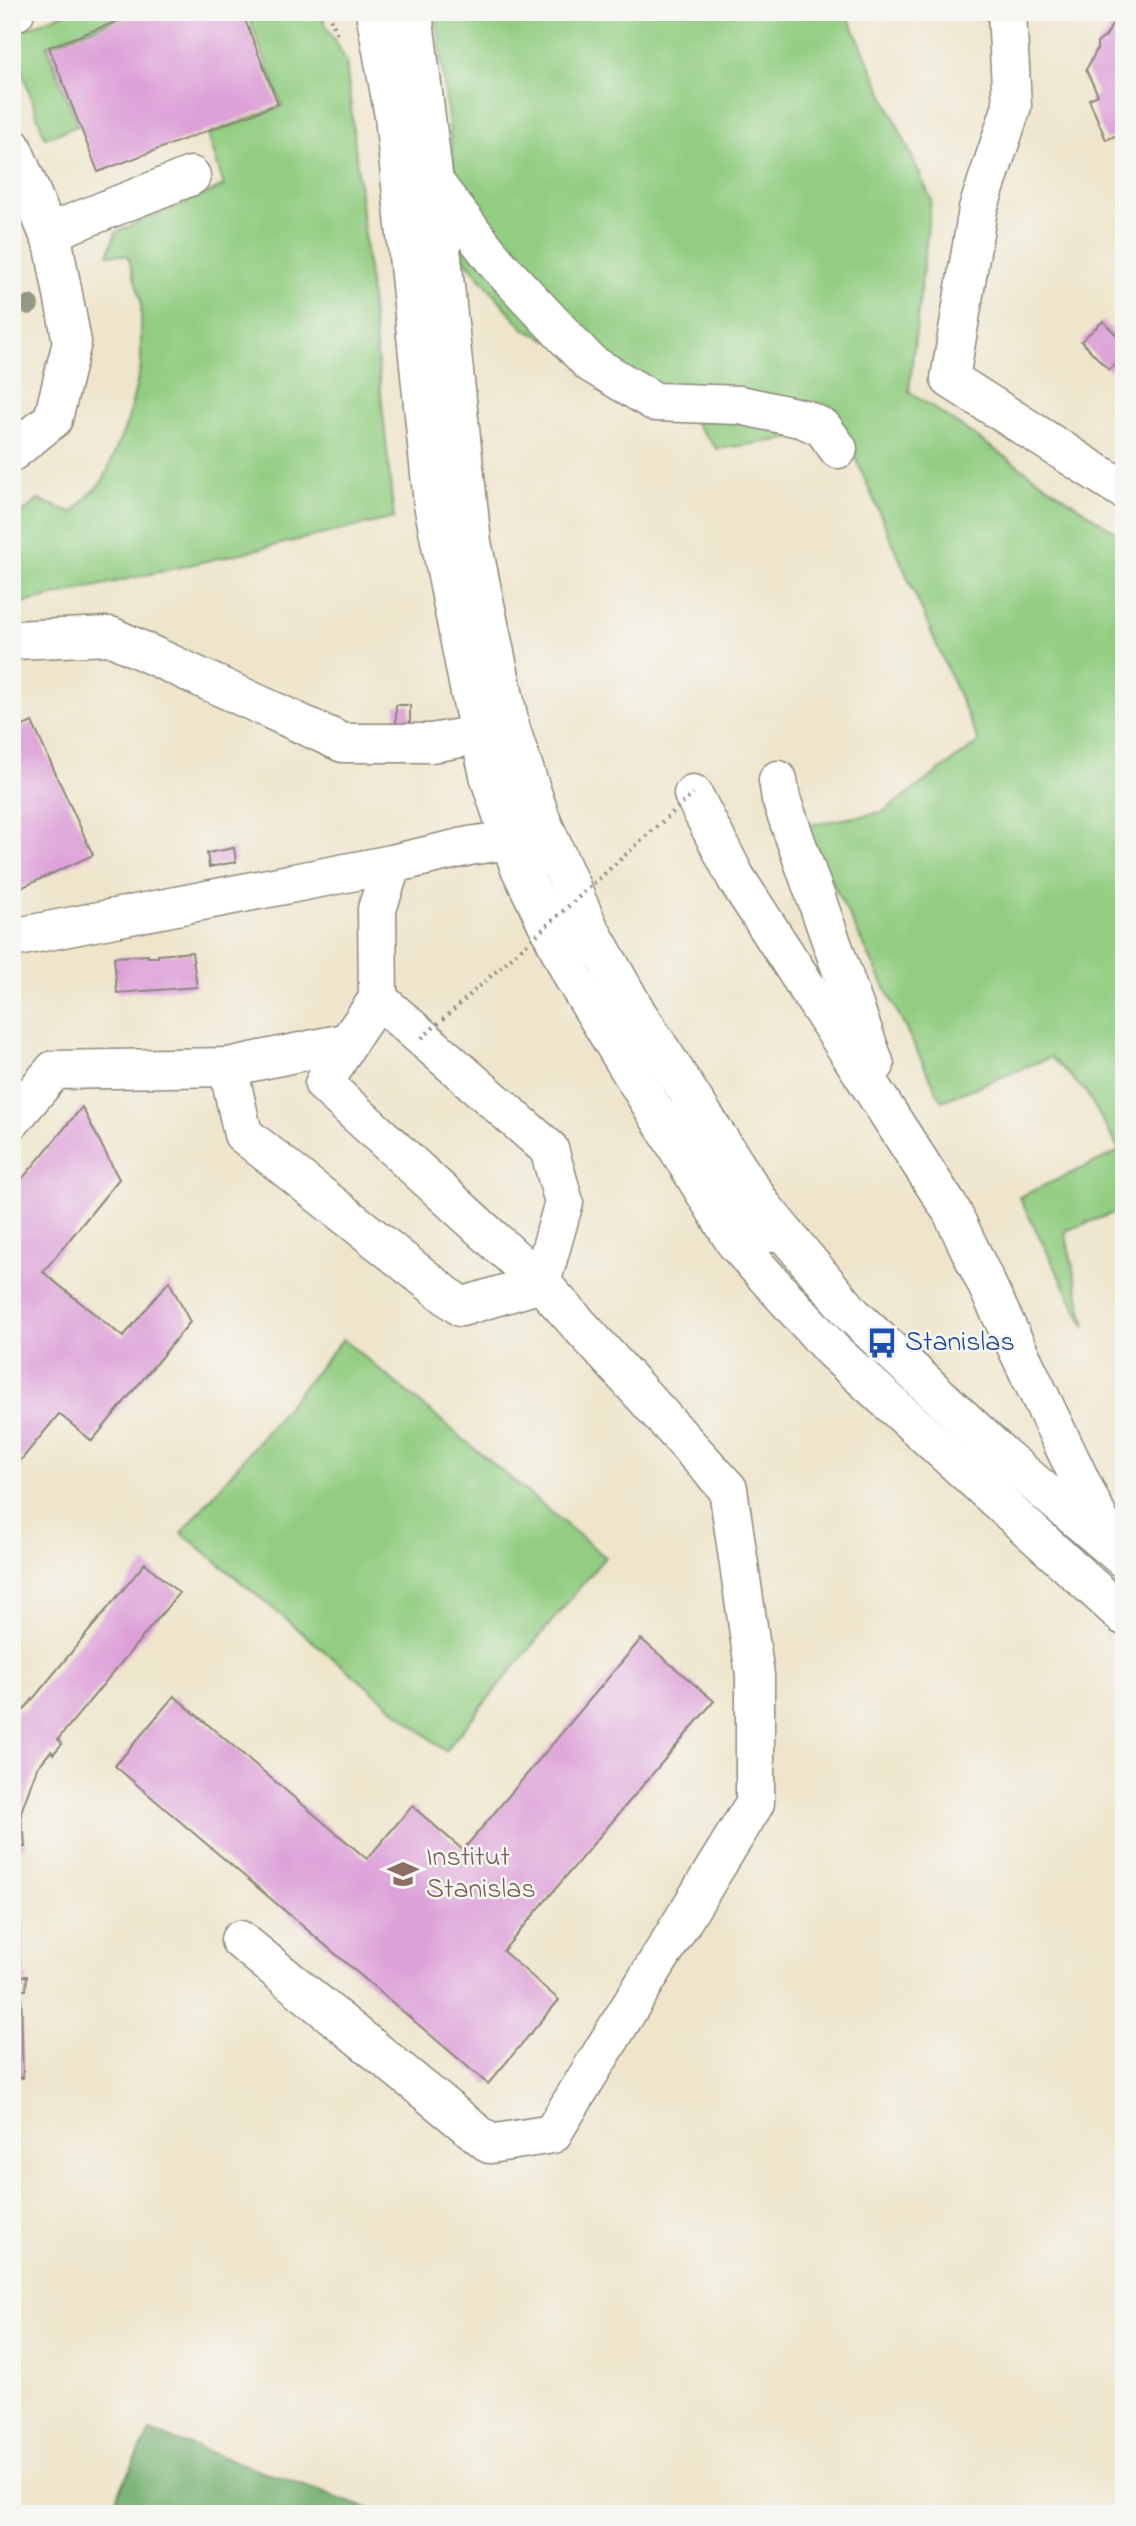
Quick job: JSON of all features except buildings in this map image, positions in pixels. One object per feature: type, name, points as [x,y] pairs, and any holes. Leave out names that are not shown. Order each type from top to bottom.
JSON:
[{"type":"main road","points":[[375,12],[394,117],[433,504],[479,735],[490,779],[519,866],[573,977],[735,1242],[832,1350],[1124,1616]]},
{"type":"main road","points":[[413,12],[472,542],[512,730],[542,822],[589,928],[637,1013],[763,1207],[853,1315],[1003,1456],[1118,1554]]},
{"type":"main road","points":[[1007,12],[1013,106],[978,209],[950,379],[1124,490]]},
{"type":"main road","points":[[12,147],[54,247],[72,342],[53,419],[12,452]]},
{"type":"main road","points":[[48,233],[191,176]]},
{"type":"main road","points":[[434,183],[498,265],[590,363],[655,402],[740,405],[804,419],[823,428],[838,449]]},
{"type":"main road","points":[[12,640],[110,636],[343,743],[431,743],[479,735]]},
{"type":"main road","points":[[778,780],[781,799],[872,1053],[882,1101]]},
{"type":"main road","points":[[693,794],[736,878],[952,1212],[1118,1554]]},
{"type":"main road","points":[[12,938],[510,840],[529,848],[542,865],[613,1011],[678,1120],[750,1220],[803,1254]]},
{"type":"main road","points":[[240,1941],[490,2144],[552,2134],[755,1803],[755,1675],[728,1489],[541,1283],[324,1084],[348,1042],[378,999],[377,909],[392,864]]},
{"type":"main road","points":[[378,999],[549,1149],[564,1202],[541,1283]]},
{"type":"main road","points":[[12,1119],[54,1070],[228,1067],[348,1042]]},
{"type":"main road","points":[[228,1067],[243,1134],[461,1307],[541,1283]]},
{"type":"path","points":[[422,1038],[693,794]]},
{"type":"green space","points":[[68,12],[135,12],[47,46],[78,126],[45,138],[12,42],[12,34]]},
{"type":"green space","points":[[247,12],[321,12],[346,60],[394,518],[19,604],[16,557],[12,547],[12,522],[38,500],[73,513],[104,479],[127,423],[141,366],[141,300],[128,256],[108,254],[116,232],[224,186],[208,134],[282,106]]},
{"type":"green space","points":[[436,12],[846,12],[931,199],[909,391],[1124,538],[1124,1209],[1065,1231],[1086,1328],[1019,1197],[1120,1151],[1086,1092],[1051,1057],[942,1101],[804,826],[883,812],[979,742],[844,431],[717,449],[670,393],[525,330],[464,259]]},
{"type":"green space","points":[[343,1339],[605,1557],[445,1751],[182,1533]]},
{"type":"green space","points":[[150,2431],[383,2514],[108,2514]]},
{"type":"place","name":"Stanislas","points":[[882,1343]]},
{"type":"place","name":"Institut Stanislas","points":[[403,1874]]}]
